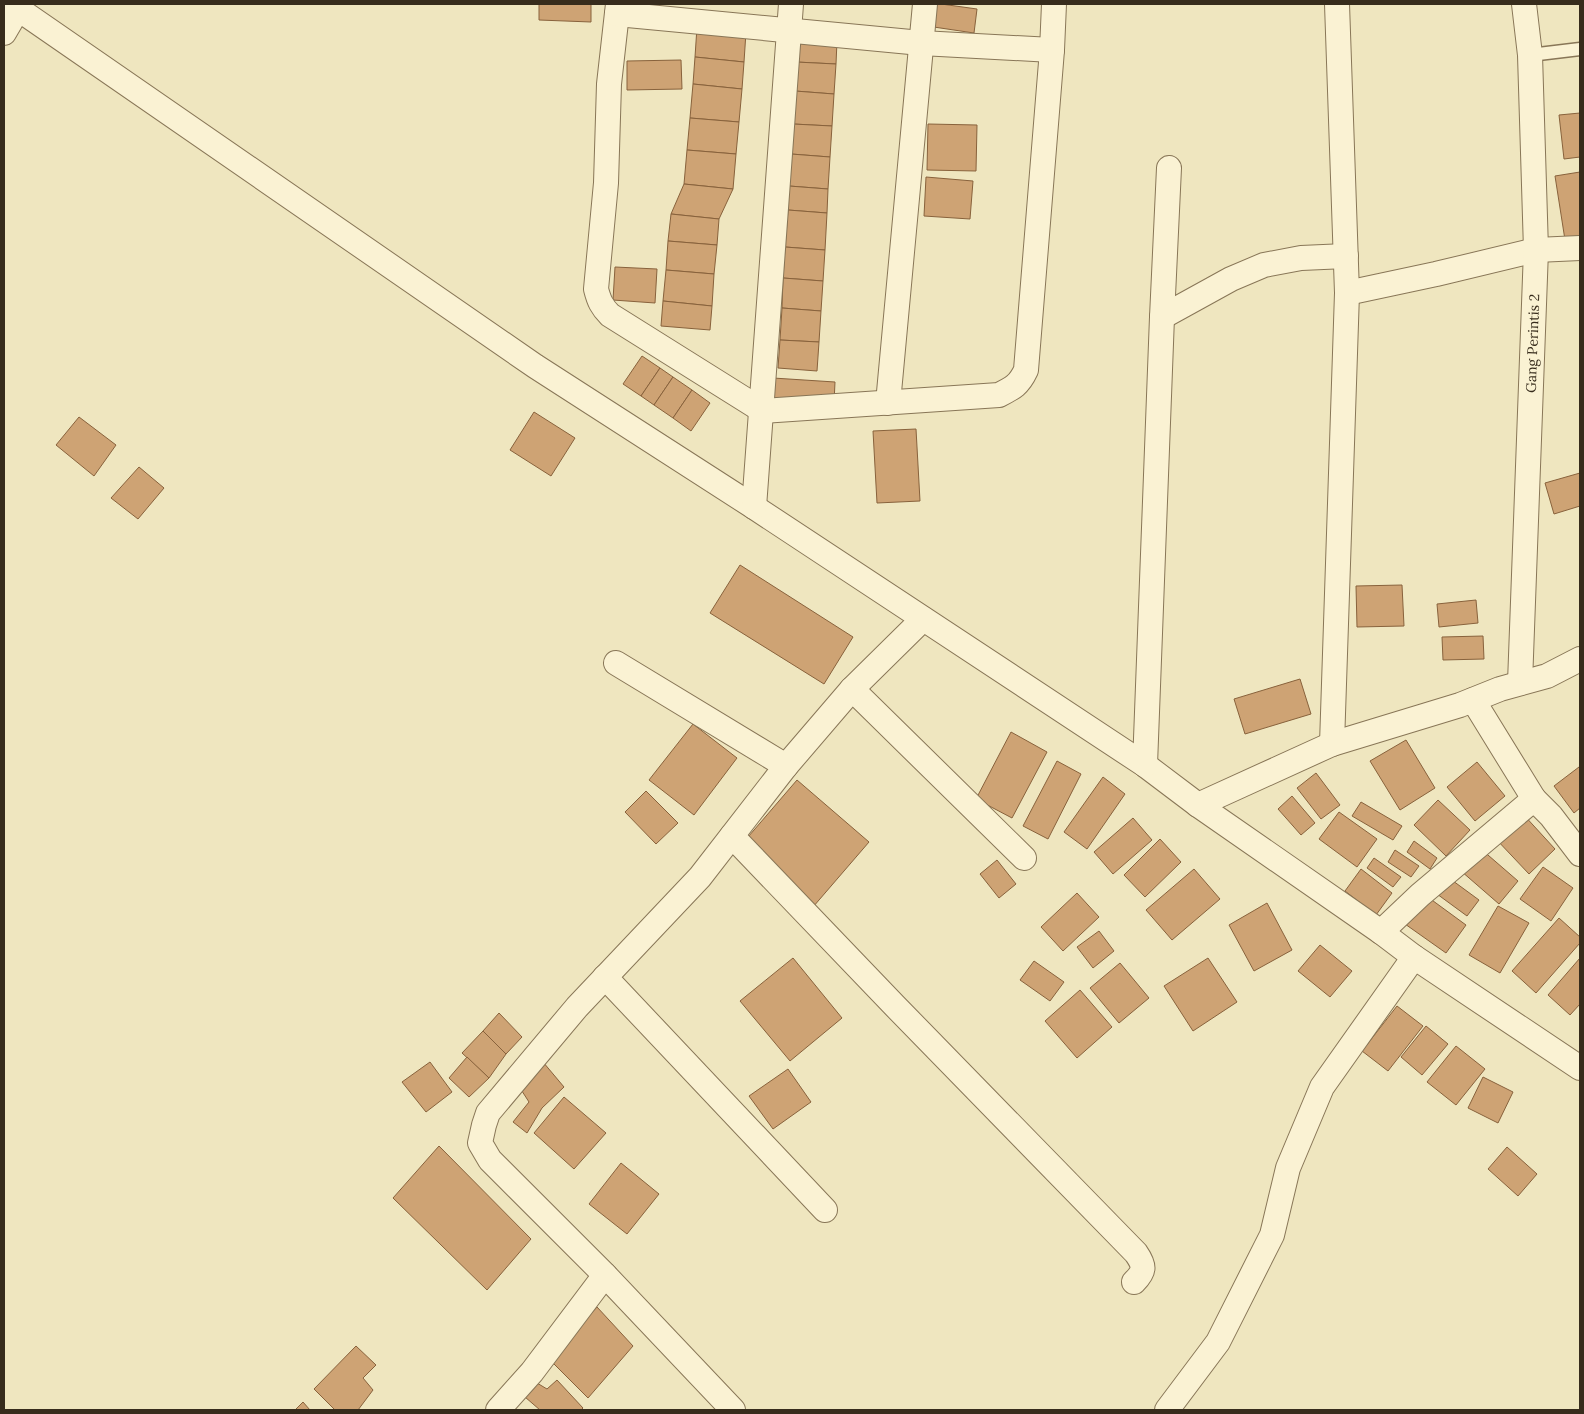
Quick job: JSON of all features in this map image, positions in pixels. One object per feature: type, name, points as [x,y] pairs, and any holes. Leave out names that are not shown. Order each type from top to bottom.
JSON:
[{"type":"street","points":[[754,507],[791,4]]},
{"type":"street","points":[[888,403],[925,4]]},
{"type":"street","points":[[1052,50],[921,43],[788,31],[617,9],[609,84],[606,184],[596,289],[601,306],[610,315],[761,410],[999,395],[1012,388],[1021,381],[1026,370],[1052,50],[1054,4]]},
{"type":"street","points":[[1332,744],[1347,293],[1337,4]]},
{"type":"street","name":"Gang Perintis 2","points":[[1520,683],[1536,250],[1530,54],[1524,4]]},
{"type":"street","points":[[4,32],[14,6],[535,366],[754,507],[1145,765],[1198,805],[1414,957],[1580,1066]]},
{"type":"street","points":[[1145,765],[1169,168]]},
{"type":"street","points":[[1347,293],[1536,250],[1580,248]]},
{"type":"street","points":[[1162,317],[1231,279],[1264,265],[1301,258],[1346,256]]},
{"type":"street","points":[[734,1410],[605,1275],[490,1160],[480,1143],[484,1125],[488,1113],[577,1007],[700,877],[786,766],[852,689],[923,619]]},
{"type":"street","points":[[1198,805],[1332,744],[1473,700],[1500,689],[1547,676],[1580,659]]},
{"type":"street","points":[[616,663],[786,766]]},
{"type":"street","points":[[852,689],[1024,858]]},
{"type":"street","points":[[1473,700],[1534,799],[1579,849]]},
{"type":"street","points":[[1381,932],[1420,895],[1534,799]]},
{"type":"street","points":[[732,836],[1136,1253],[1142,1261],[1143,1268],[1141,1275],[1134,1282]]},
{"type":"street","points":[[1167,1410],[1218,1342],[1272,1235],[1288,1168],[1322,1087],[1414,957]]},
{"type":"street","points":[[605,978],[825,1210]]},
{"type":"street","points":[[498,1410],[532,1372],[605,1275]]},
{"type":"lane","points":[[1530,54],[1580,49]]},
{"type":"building","points":[[539,4],[591,4],[591,22],[539,20]]},
{"type":"building","points":[[930,4],[977,9],[974,33],[927,26]]},
{"type":"building","points":[[697,27],[746,32],[744,62],[695,57]]},
{"type":"building","points":[[798,39],[837,41],[836,64],[796,62]]},
{"type":"building","points":[[695,57],[744,62],[742,89],[693,84]]},
{"type":"building","points":[[681,60],[682,89],[627,90],[627,61]]},
{"type":"building","points":[[796,62],[836,64],[834,94],[795,91]]},
{"type":"building","points":[[693,84],[742,89],[739,122],[690,118]]},
{"type":"building","points":[[795,91],[834,94],[832,126],[793,124]]},
{"type":"building","points":[[1580,113],[1580,157],[1564,159],[1559,115]]},
{"type":"building","points":[[690,118],[739,122],[736,154],[687,150]]},
{"type":"building","points":[[793,124],[832,126],[830,157],[791,154]]},
{"type":"building","points":[[928,124],[977,125],[976,171],[927,170]]},
{"type":"building","points":[[687,150],[736,154],[733,189],[684,184]]},
{"type":"building","points":[[791,154],[830,157],[828,189],[789,186]]},
{"type":"building","points":[[1580,172],[1580,237],[1565,240],[1555,176]]},
{"type":"building","points":[[926,177],[973,181],[970,219],[924,216]]},
{"type":"building","points":[[684,184],[733,189],[719,219],[671,214]]},
{"type":"building","points":[[789,186],[828,189],[827,213],[788,210]]},
{"type":"building","points":[[788,210],[827,213],[825,250],[785,247]]},
{"type":"building","points":[[671,214],[719,219],[717,245],[668,241]]},
{"type":"building","points":[[668,241],[717,245],[714,274],[666,270]]},
{"type":"building","points":[[785,247],[825,250],[823,281],[783,278]]},
{"type":"building","points":[[615,267],[657,269],[655,303],[613,300]]},
{"type":"building","points":[[666,270],[714,274],[712,306],[663,301]]},
{"type":"building","points":[[783,278],[823,281],[821,311],[782,308]]},
{"type":"building","points":[[663,301],[712,306],[710,330],[661,326]]},
{"type":"building","points":[[782,308],[821,311],[819,342],[780,340]]},
{"type":"building","points":[[780,340],[819,342],[817,371],[778,368]]},
{"type":"building","points":[[642,356],[660,368],[641,396],[623,384]]},
{"type":"building","points":[[660,368],[673,377],[654,405],[641,396]]},
{"type":"building","points":[[673,377],[692,390],[673,418],[654,405]]},
{"type":"building","points":[[773,378],[835,382],[834,403],[771,398]]},
{"type":"building","points":[[692,390],[710,403],[691,431],[673,418]]},
{"type":"building","points":[[534,412],[575,438],[551,476],[510,450]]},
{"type":"building","points":[[79,417],[116,445],[94,476],[56,445]]},
{"type":"building","points":[[916,429],[920,501],[877,503],[873,431]]},
{"type":"building","points":[[139,467],[164,488],[138,519],[111,498]]},
{"type":"building","points":[[1580,473],[1580,506],[1554,514],[1545,483]]},
{"type":"building","points":[[740,565],[853,637],[824,684],[710,613]]},
{"type":"building","points":[[1402,585],[1404,626],[1357,627],[1356,586]]},
{"type":"building","points":[[1476,600],[1478,623],[1439,627],[1437,604]]},
{"type":"building","points":[[1483,636],[1484,659],[1443,660],[1442,637]]},
{"type":"building","points":[[1300,679],[1311,714],[1245,734],[1234,699]]},
{"type":"building","points":[[693,724],[737,758],[694,815],[649,780]]},
{"type":"building","points":[[1011,732],[1047,752],[1012,818],[976,799]]},
{"type":"building","points":[[1406,740],[1435,788],[1400,810],[1370,761]]},
{"type":"building","points":[[1057,761],[1081,774],[1048,839],[1023,826]]},
{"type":"building","points":[[1477,762],[1505,796],[1475,821],[1447,787]]},
{"type":"building","points":[[1579,767],[1580,808],[1574,813],[1554,786]]},
{"type":"building","points":[[1316,773],[1340,805],[1321,819],[1297,788]]},
{"type":"building","points":[[1103,777],[1125,794],[1087,849],[1064,832]]},
{"type":"building","points":[[797,780],[869,842],[813,907],[742,844]]},
{"type":"building","points":[[646,791],[678,823],[656,844],[625,812]]},
{"type":"building","points":[[1292,796],[1315,823],[1301,835],[1278,809]]},
{"type":"building","points":[[1438,800],[1470,830],[1446,856],[1414,825]]},
{"type":"building","points":[[1361,802],[1402,826],[1393,840],[1352,816]]},
{"type":"building","points":[[1339,812],[1377,839],[1357,867],[1319,839]]},
{"type":"building","points":[[1522,813],[1555,849],[1529,874],[1495,838]]},
{"type":"building","points":[[1133,818],[1152,840],[1113,874],[1094,852]]},
{"type":"building","points":[[1160,839],[1181,862],[1145,897],[1124,875]]},
{"type":"building","points":[[1414,841],[1437,858],[1430,869],[1407,852]]},
{"type":"building","points":[[1481,849],[1518,881],[1499,904],[1461,871]]},
{"type":"building","points":[[1395,850],[1419,866],[1411,877],[1388,862]]},
{"type":"building","points":[[1374,858],[1401,877],[1393,887],[1367,868]]},
{"type":"building","points":[[997,860],[1016,884],[999,898],[980,874]]},
{"type":"building","points":[[1543,867],[1573,888],[1551,921],[1520,899]]},
{"type":"building","points":[[1194,869],[1220,899],[1172,940],[1146,910]]},
{"type":"building","points":[[1361,869],[1392,893],[1376,915],[1345,891]]},
{"type":"building","points":[[1449,878],[1479,900],[1467,916],[1437,894]]},
{"type":"building","points":[[1077,893],[1099,917],[1063,951],[1041,927]]},
{"type":"building","points":[[1425,895],[1466,925],[1446,953],[1405,924]]},
{"type":"building","points":[[1267,903],[1292,950],[1254,971],[1229,925]]},
{"type":"building","points":[[1498,906],[1529,923],[1500,973],[1469,955]]},
{"type":"building","points":[[1559,918],[1580,937],[1580,943],[1536,993],[1512,971]]},
{"type":"building","points":[[1099,931],[1114,951],[1093,968],[1077,947]]},
{"type":"building","points":[[1320,945],[1352,971],[1330,997],[1298,971]]},
{"type":"building","points":[[793,958],[842,1018],[790,1061],[740,1001]]},
{"type":"building","points":[[1208,958],[1237,1002],[1193,1031],[1164,986]]},
{"type":"building","points":[[1580,958],[1580,1004],[1570,1015],[1548,995]]},
{"type":"building","points":[[1034,961],[1064,982],[1050,1001],[1020,980]]},
{"type":"building","points":[[1120,963],[1149,998],[1119,1023],[1090,988]]},
{"type":"building","points":[[1080,990],[1112,1027],[1077,1058],[1045,1021]]},
{"type":"building","points":[[1397,1006],[1423,1026],[1388,1071],[1362,1051]]},
{"type":"building","points":[[499,1013],[522,1037],[506,1054],[483,1031]]},
{"type":"building","points":[[1426,1026],[1448,1044],[1422,1075],[1401,1057]]},
{"type":"building","points":[[483,1031],[506,1054],[489,1078],[462,1053]]},
{"type":"building","points":[[1456,1046],[1485,1069],[1456,1105],[1427,1082]]},
{"type":"building","points":[[467,1057],[489,1078],[469,1097],[449,1078]]},
{"type":"building","points":[[430,1062],[452,1092],[426,1112],[402,1082]]},
{"type":"building","points":[[543,1062],[564,1087],[542,1108],[527,1133],[513,1122],[529,1102],[520,1088]]},
{"type":"building","points":[[788,1069],[811,1102],[773,1129],[749,1096]]},
{"type":"building","points":[[1483,1077],[1513,1092],[1498,1123],[1468,1108]]},
{"type":"building","points":[[564,1097],[606,1133],[574,1169],[534,1133]]},
{"type":"building","points":[[439,1146],[531,1239],[487,1290],[393,1198]]},
{"type":"building","points":[[1507,1147],[1537,1174],[1518,1196],[1488,1169]]},
{"type":"building","points":[[621,1163],[659,1194],[627,1234],[589,1204]]},
{"type":"building","points":[[597,1307],[633,1346],[588,1398],[549,1359]]},
{"type":"building","points":[[356,1346],[376,1365],[363,1378],[373,1390],[358,1410],[335,1410],[314,1389]]},
{"type":"building","points":[[557,1380],[583,1408],[581,1410],[540,1410],[525,1397],[537,1383],[547,1389]]},
{"type":"building","points":[[303,1402],[310,1410],[295,1410]]}]
